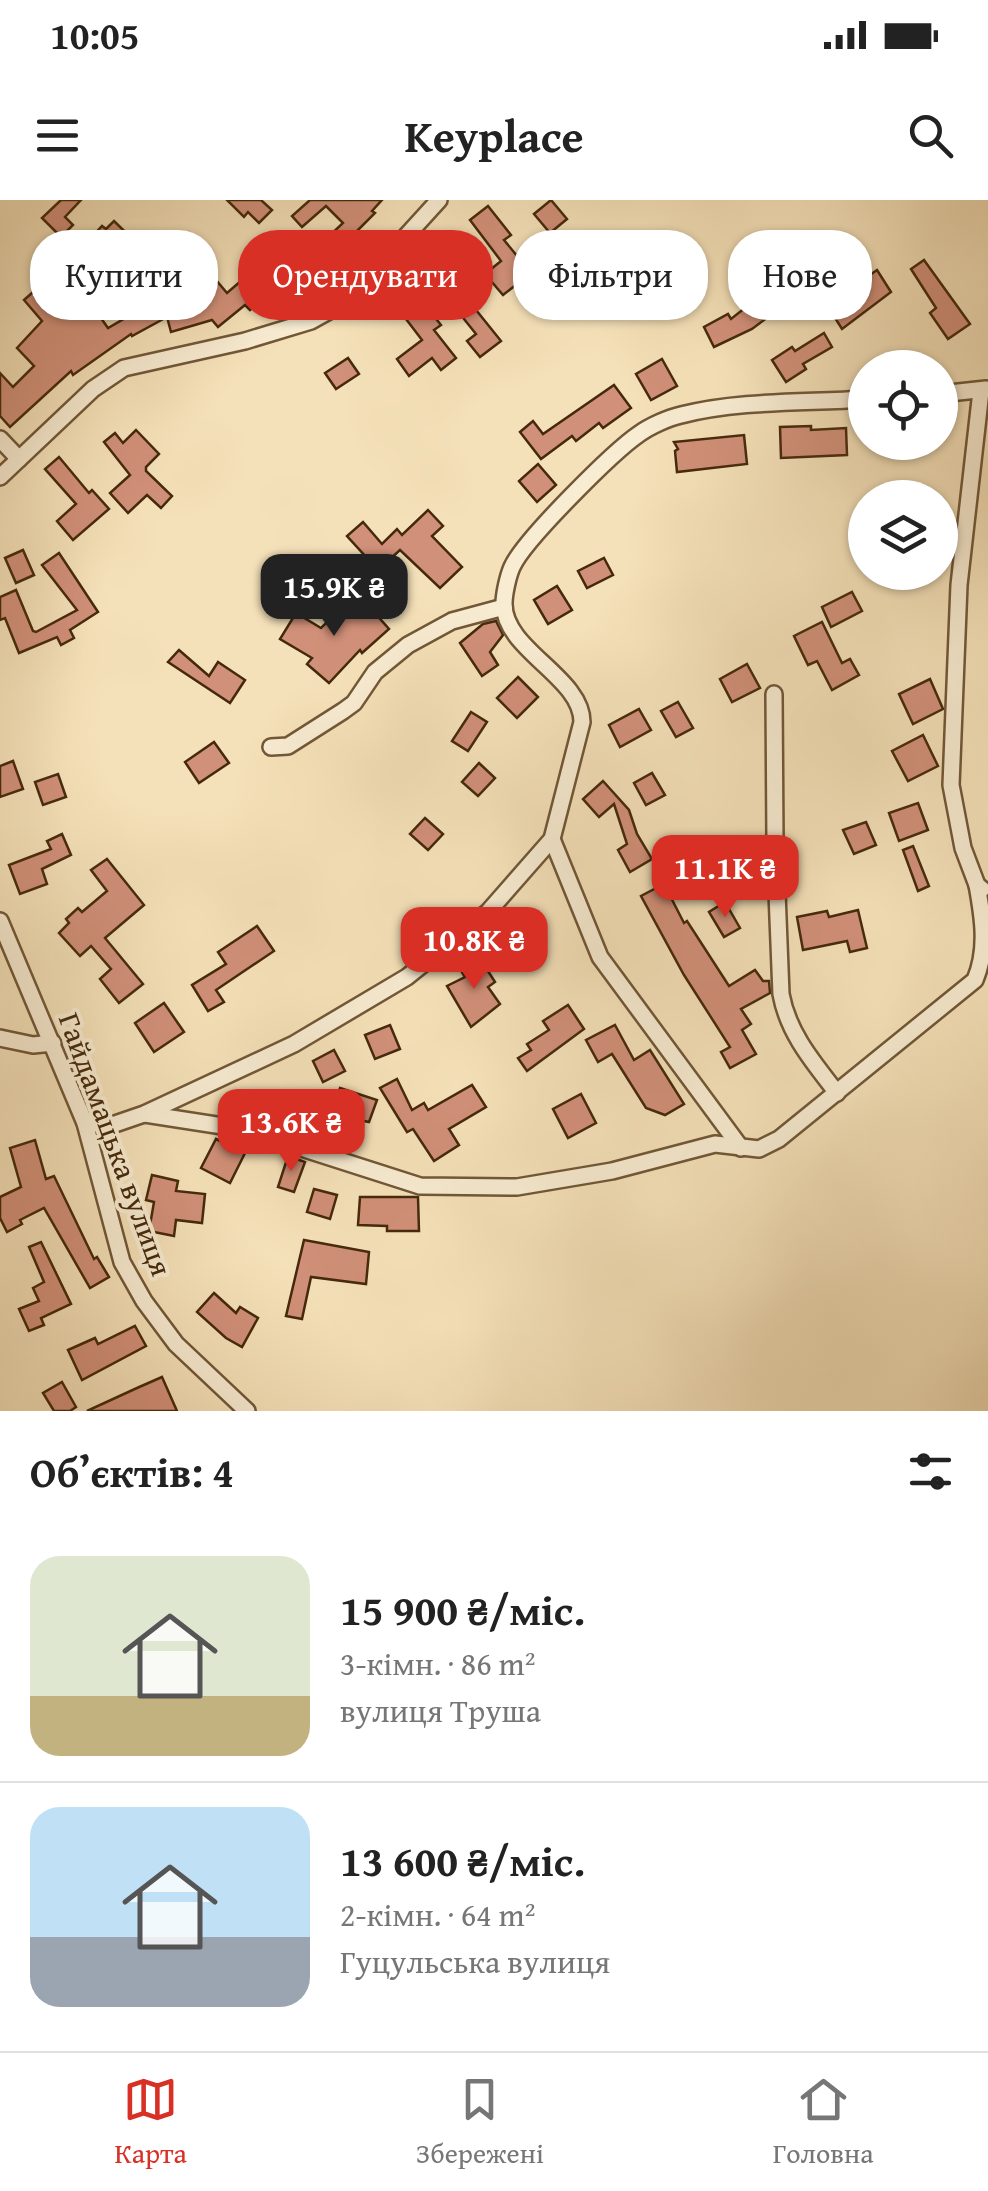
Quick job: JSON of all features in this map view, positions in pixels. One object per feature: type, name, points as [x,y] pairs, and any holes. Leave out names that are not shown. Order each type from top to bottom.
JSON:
[{"type":"street","points":[[0,477],[93,389],[124,368],[262,336],[311,321],[347,302],[439,200]]},
{"type":"street","points":[[144,1114],[242,1129],[420,1186],[518,1187],[612,1171],[715,1144],[760,1148],[779,1139],[837,1094],[974,980],[984,962],[984,925],[979,887],[963,848],[951,785],[959,585],[984,390],[958,392]]},
{"type":"street","points":[[85,1123],[112,1125],[144,1114],[294,1044],[408,977],[488,912],[552,839],[582,722],[576,697],[518,639],[504,607],[513,566],[554,514],[640,434],[678,416],[720,408],[848,399]]},
{"type":"street","points":[[0,439],[19,460]]},
{"type":"street","points":[[272,747],[288,746],[344,711],[354,703],[374,672],[408,644],[452,621],[504,607]]},
{"type":"street","points":[[774,694],[775,842],[784,1015],[802,1048],[837,1094]]},
{"type":"street","points":[[552,839],[600,957],[742,1148]]},
{"type":"street","name":"Гайдамацька вулиця","points":[[0,921],[85,1123],[122,1262],[144,1302],[176,1344],[247,1411]]},
{"type":"street","points":[[0,1038],[32,1045],[53,1043]]},
{"type":"building","points":[[61,200],[81,200],[65,217],[73,225],[68,230],[54,230],[42,218]]},
{"type":"building","points":[[227,200],[261,200],[272,210],[259,223],[248,212],[244,217]]},
{"type":"building","points":[[310,200],[382,200],[358,230],[336,230],[343,223],[326,206],[302,227],[292,216]]},
{"type":"building","points":[[551,200],[567,219],[554,230],[547,230],[534,214]]},
{"type":"building","points":[[488,206],[511,235],[504,240],[513,251],[513,287],[503,295],[493,283],[493,268],[501,261],[493,250],[493,230],[478,230],[470,220]]},
{"type":"building","points":[[114,221],[123,230],[98,230],[102,226],[106,229]]},
{"type":"building","points":[[924,260],[970,324],[948,339],[930,313],[936,308],[911,269]]},
{"type":"building","points":[[877,270],[891,292],[872,306],[872,274]]},
{"type":"building","points":[[218,282],[227,293],[238,283],[238,311],[218,327],[212,320],[218,320]]},
{"type":"building","points":[[728,314],[728,320],[764,320],[714,347],[704,327]]},
{"type":"building","points":[[41,320],[102,320],[108,328],[122,320],[161,320],[131,334],[73,375],[71,371],[10,427],[0,416],[0,373],[13,387],[34,366],[17,348]]},
{"type":"building","points":[[168,320],[212,320],[171,332]]},
{"type":"building","points":[[407,320],[437,320],[441,325],[434,330],[456,358],[441,370],[432,358],[409,376],[397,359],[422,340]]},
{"type":"building","points":[[465,320],[484,320],[501,341],[480,357],[467,341],[476,334]]},
{"type":"building","points":[[836,320],[854,320],[842,329]]},
{"type":"building","points":[[824,333],[832,347],[803,364],[806,369],[786,382],[772,360]]},
{"type":"building","points":[[348,358],[359,374],[336,389],[325,373]]},
{"type":"building","points":[[662,359],[677,386],[651,400],[636,374]]},
{"type":"building","points":[[614,385],[631,408],[603,428],[599,423],[576,441],[572,436],[541,459],[520,432],[533,421],[543,434]]},
{"type":"building","points":[[811,426],[811,430],[846,428],[847,455],[781,458],[780,427]]},
{"type":"building","points":[[136,430],[159,454],[146,471],[172,496],[161,508],[147,495],[128,513],[110,493],[130,475],[104,442],[115,433],[123,443]]},
{"type":"building","points":[[744,435],[747,464],[677,472],[678,449],[674,442]]},
{"type":"building","points":[[59,457],[89,493],[92,490],[109,509],[73,540],[57,521],[76,504],[45,469]]},
{"type":"building","points":[[538,464],[556,485],[537,502],[519,481]]},
{"type":"building","points":[[428,510],[443,526],[432,536],[462,567],[440,588],[400,550],[378,570],[347,536],[363,522],[382,544],[397,529],[402,535]]},
{"type":"building","points":[[23,550],[34,575],[16,583],[5,558]]},
{"type":"building","points":[[59,553],[98,612],[70,630],[74,638],[61,645],[57,637],[19,653],[5,618],[0,620],[0,597],[16,590],[36,632],[77,610],[42,565]]},
{"type":"building","points":[[604,558],[613,575],[587,588],[578,571]]},
{"type":"building","points":[[557,586],[572,610],[548,624],[534,600]]},
{"type":"building","points":[[852,592],[862,611],[831,627],[822,607]]},
{"type":"building","points":[[350,600],[366,617],[373,611],[389,629],[362,653],[360,650],[329,683],[307,664],[312,658],[280,639],[296,613],[321,628]]},
{"type":"building","points":[[496,621],[503,635],[490,652],[498,665],[482,676],[460,643],[483,624]]},
{"type":"building","points":[[822,622],[842,663],[850,659],[859,675],[832,690],[817,661],[808,665],[794,636]]},
{"type":"building","points":[[179,650],[209,676],[218,662],[245,680],[230,703],[168,662]]},
{"type":"building","points":[[747,664],[760,688],[732,702],[720,679]]},
{"type":"building","points":[[518,677],[538,697],[517,718],[497,698]]},
{"type":"building","points":[[930,679],[943,709],[913,724],[899,694]]},
{"type":"building","points":[[678,702],[693,728],[676,737],[661,711]]},
{"type":"building","points":[[639,709],[651,730],[620,747],[609,725]]},
{"type":"building","points":[[471,712],[487,722],[468,751],[452,741]]},
{"type":"building","points":[[923,735],[938,766],[908,781],[892,751]]},
{"type":"building","points":[[214,742],[229,763],[199,783],[185,762]]},
{"type":"building","points":[[13,761],[23,789],[0,797],[0,766]]},
{"type":"building","points":[[479,763],[495,778],[478,796],[462,782]]},
{"type":"building","points":[[652,773],[665,795],[646,805],[634,783]]},
{"type":"building","points":[[58,774],[66,797],[43,805],[35,782]]},
{"type":"building","points":[[603,781],[629,810],[652,859],[630,872],[618,850],[627,844],[614,804],[599,817],[583,799]]},
{"type":"building","points":[[918,803],[928,830],[899,841],[889,813]]},
{"type":"building","points":[[425,818],[443,834],[428,850],[410,834]]},
{"type":"building","points":[[866,822],[876,845],[854,854],[843,830]]},
{"type":"building","points":[[62,834],[71,855],[42,869],[47,884],[20,894],[9,865],[51,849],[47,841]]},
{"type":"building","points":[[913,846],[929,886],[918,891],[903,850]]},
{"type":"building","points":[[107,859],[144,905],[105,938],[143,984],[119,1003],[100,979],[111,969],[91,946],[80,956],[59,933],[78,908],[82,912],[107,891],[91,870]]},
{"type":"building","points":[[664,884],[684,923],[687,921],[729,986],[755,970],[763,981],[769,981],[770,993],[741,1009],[751,1024],[742,1030],[756,1054],[730,1068],[721,1052],[730,1047],[684,975],[641,896]]},
{"type":"building","points":[[725,902],[740,928],[724,937],[709,912]]},
{"type":"building","points":[[858,910],[867,948],[850,952],[847,941],[803,950],[797,917],[827,911],[829,917]]},
{"type":"building","points":[[520,915],[538,935],[520,951],[502,931]]},
{"type":"building","points":[[257,926],[274,951],[216,990],[224,1002],[208,1011],[192,985],[226,964],[218,952]]},
{"type":"building","points":[[479,957],[495,982],[488,987],[500,1004],[471,1027],[447,986],[465,977],[460,969]]},
{"type":"building","points":[[164,1003],[184,1032],[154,1052],[135,1023]]},
{"type":"building","points":[[568,1005],[584,1029],[527,1071],[518,1058],[531,1050],[527,1044],[549,1030],[543,1021]]},
{"type":"building","points":[[390,1025],[400,1049],[375,1059],[365,1035]]},
{"type":"building","points":[[615,1025],[634,1060],[650,1050],[684,1104],[665,1115],[646,1108],[612,1054],[598,1062],[586,1040]]},
{"type":"building","points":[[334,1050],[345,1071],[323,1082],[313,1061]]},
{"type":"building","points":[[397,1079],[412,1110],[424,1103],[428,1110],[472,1085],[486,1107],[449,1129],[459,1145],[434,1161],[413,1129],[407,1132],[380,1088]]},
{"type":"building","points":[[340,1088],[377,1100],[369,1122],[359,1120],[358,1126],[341,1121],[343,1114],[332,1110]]},
{"type":"building","points":[[581,1094],[596,1123],[568,1138],[553,1109]]},
{"type":"building","points":[[216,1139],[245,1153],[230,1183],[201,1168]]},
{"type":"building","points":[[35,1140],[46,1179],[54,1176],[94,1259],[97,1257],[109,1277],[90,1288],[44,1208],[7,1232],[0,1218],[0,1197],[21,1187],[10,1148]]},
{"type":"building","points":[[288,1156],[305,1162],[294,1192],[278,1187]]},
{"type":"building","points":[[152,1175],[178,1181],[176,1191],[205,1194],[202,1223],[176,1220],[174,1236],[149,1231],[154,1202],[146,1200]]},
{"type":"building","points":[[314,1189],[337,1195],[330,1219],[307,1212]]},
{"type":"building","points":[[360,1197],[418,1197],[419,1231],[387,1231],[387,1226],[358,1225]]},
{"type":"building","points":[[304,1240],[369,1252],[366,1284],[311,1277],[302,1319],[286,1316]]},
{"type":"building","points":[[41,1242],[71,1304],[41,1318],[44,1325],[29,1331],[19,1309],[39,1301],[33,1288],[44,1282],[29,1247]]},
{"type":"building","points":[[214,1293],[236,1313],[240,1307],[258,1318],[242,1347],[197,1312]]},
{"type":"building","points":[[135,1326],[146,1346],[82,1380],[68,1350],[95,1338],[98,1344]]},
{"type":"building","points":[[162,1377],[177,1411],[87,1411],[137,1388]]},
{"type":"building","points":[[62,1382],[76,1407],[54,1411],[43,1393]]}]
